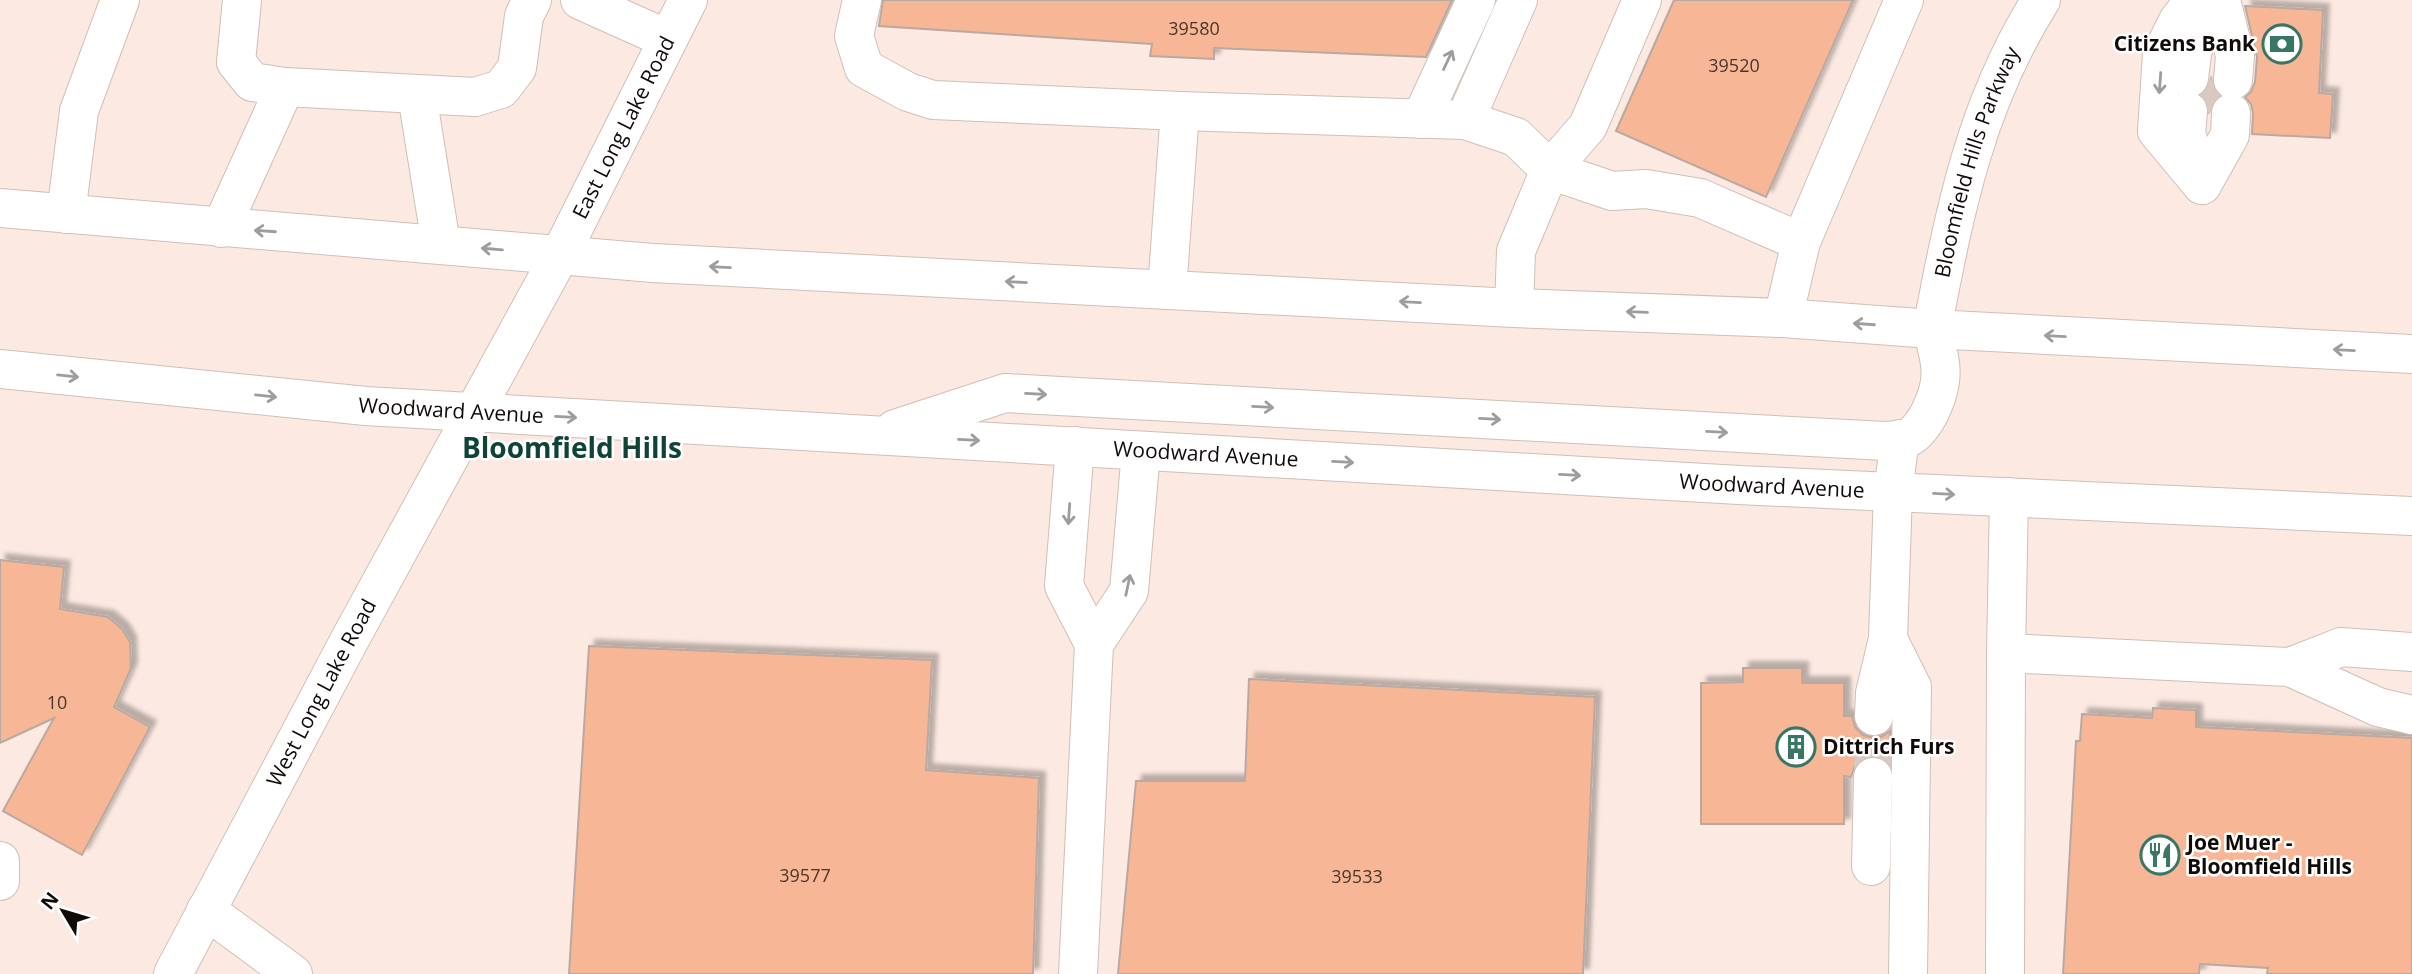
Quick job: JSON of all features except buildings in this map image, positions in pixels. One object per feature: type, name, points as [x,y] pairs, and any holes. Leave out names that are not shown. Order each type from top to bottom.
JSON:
[{"type":"main road","points":[[66,214],[79,111],[120,0]]},
{"type":"main road","points":[[242,0],[236,62],[252,82],[285,87],[475,97],[501,89],[517,68],[524,16],[532,0]]},
{"type":"main road","points":[[580,0],[667,39]]},
{"type":"main road","name":"East Long Lake Road","points":[[474,412],[560,255],[688,0]]},
{"type":"main road","points":[[862,0],[854,36],[864,68],[908,92],[933,100],[1465,120],[1516,137],[1550,170],[1612,191],[1646,189],[1700,198],[1801,242]]},
{"type":"main road","points":[[1421,120],[1476,0]]},
{"type":"main road","points":[[1465,120],[1518,0]]},
{"type":"main road","points":[[1514,308],[1516,251],[1550,170],[1588,126],[1642,0]]},
{"type":"main road","points":[[1783,318],[1801,242],[1904,0]]},
{"type":"main road","name":"Bloomfield Hills Parkway","points":[[1932,330],[1951,233],[1970,156],[1998,79],[2040,0]]},
{"type":"main road","points":[[2194,0],[2178,21],[2162,52],[2157,131],[2202,185],[2186,133],[2235,56],[2221,0]]},
{"type":"main road","points":[[2207,0],[2192,54],[2210,95]]},
{"type":"main road","points":[[2210,95],[2214,0]]},
{"type":"main road","points":[[221,228],[285,87]]},
{"type":"main road","points":[[417,94],[441,244]]},
{"type":"main road","points":[[1167,290],[1180,111]]},
{"type":"main road","points":[[0,208],[653,263],[1514,308],[1783,318],[1932,330],[2412,354]]},
{"type":"main road","points":[[877,435],[1005,393],[1885,441],[1908,438],[1924,424],[1941,386],[1940,358],[1932,330]]},
{"type":"main road","name":"Woodward Avenue","points":[[0,369],[366,406],[1894,492],[2412,516]]},
{"type":"main road","name":"West Long Lake Road","points":[[173,974],[355,629],[474,412]]},
{"type":"main road","points":[[1874,716],[1875,693],[1888,639],[1894,492],[1900,439]]},
{"type":"main road","points":[[1075,446],[1064,586],[1094,644],[1078,974]]},
{"type":"main road","points":[[1094,644],[1129,591],[1140,451]]},
{"type":"main road","points":[[2005,974],[2006,653],[2010,497]]},
{"type":"main road","points":[[1888,639],[1912,687],[1908,974]]},
{"type":"main road","points":[[2290,667],[2341,648],[2412,652]]},
{"type":"main road","points":[[2006,653],[2290,667],[2369,704],[2412,715]]},
{"type":"main road","points":[[1871,866],[1873,777]]},
{"type":"main road","points":[[0,861],[0,881]]},
{"type":"main road","points":[[206,910],[292,974]]},
{"type":"tunnel","points":[[2209,112],[2211,79]]},
{"type":"tunnel","points":[[1873,777],[1874,716]]},
{"type":"place","name":"Citizens Bank","points":[[2282,44]]},
{"type":"place","name":"Dittrich Furs","points":[[1796,747]]},
{"type":"place","name":"Joe Muer - Bloomfield Hills","points":[[2160,855]]},
{"type":"district","name":"Bloomfield Hills","points":[[572,448]]}]
